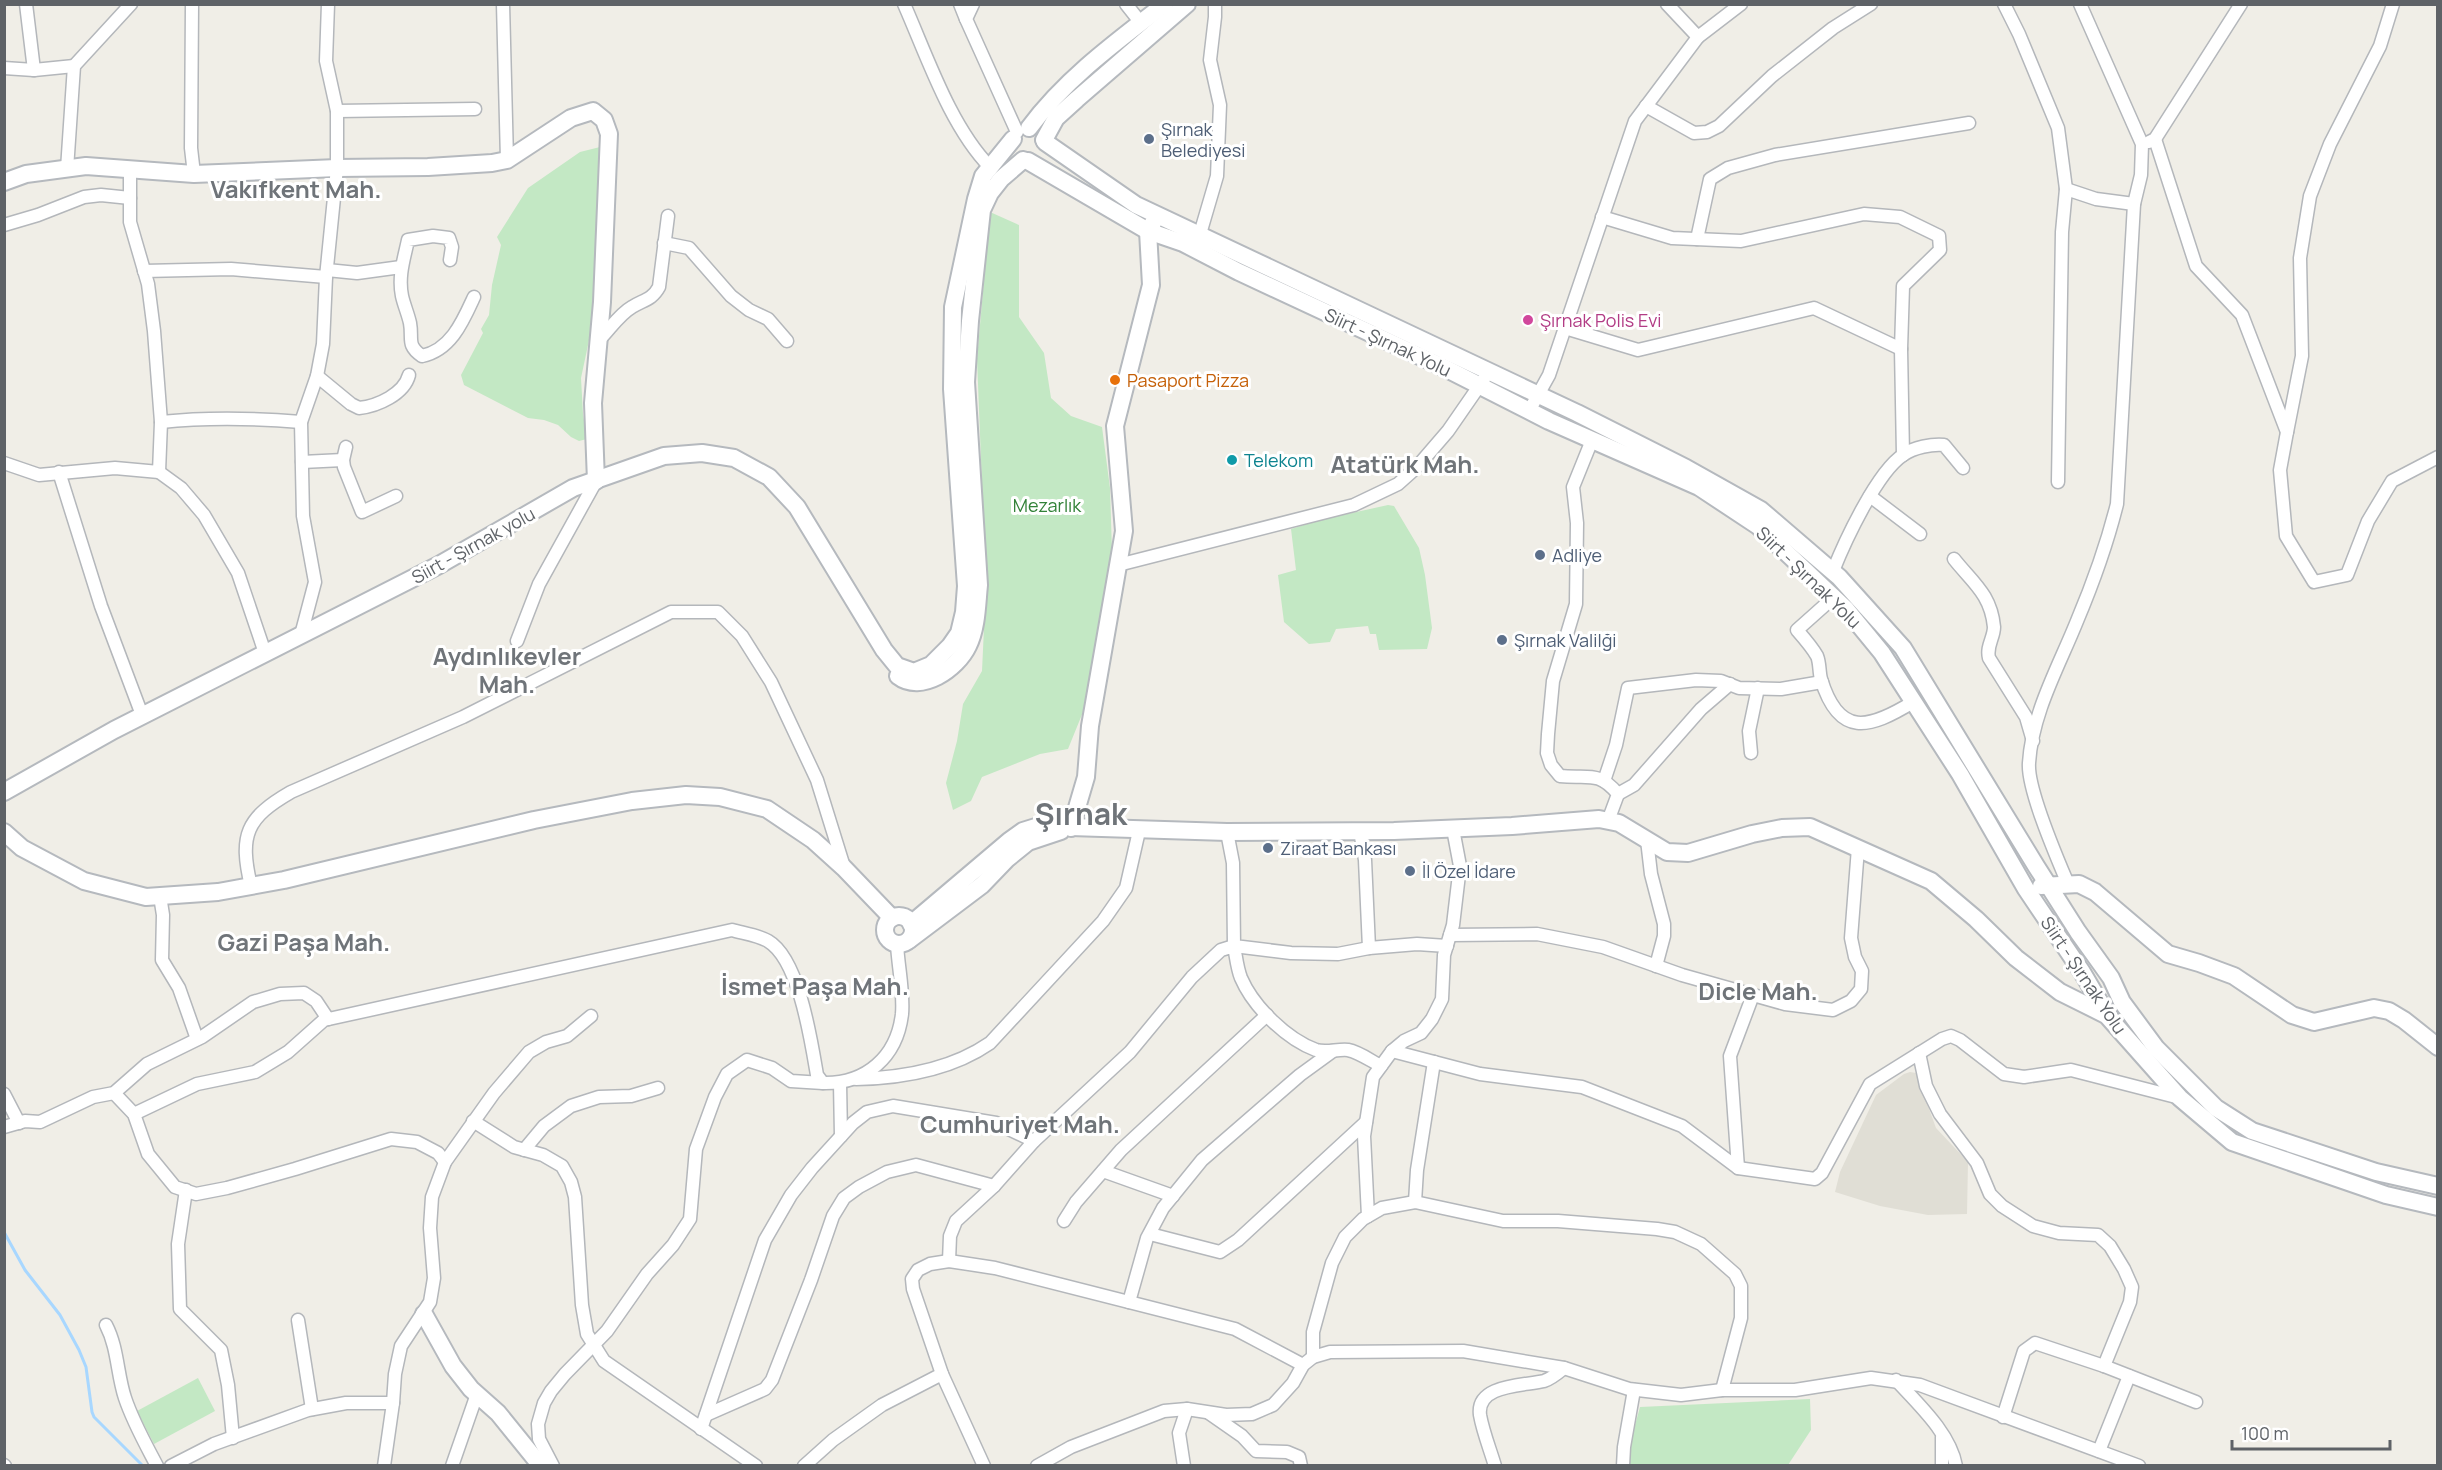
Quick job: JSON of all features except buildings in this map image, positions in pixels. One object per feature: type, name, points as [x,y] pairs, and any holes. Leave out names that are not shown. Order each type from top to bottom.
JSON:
[{"type":"street","points":[[26,4],[34,70]]},
{"type":"street","points":[[67,169],[74,66],[131,4]]},
{"type":"street","points":[[192,4],[191,148],[194,174]]},
{"type":"street","points":[[301,634],[315,582],[303,516],[301,422],[317,376],[323,344],[326,274],[337,168],[337,111],[326,61],[328,4]]},
{"type":"street","points":[[503,4],[507,160]]},
{"type":"street","points":[[904,4],[958,123],[976,152],[990,167]]},
{"type":"street","points":[[960,4],[1020,133],[1015,154],[1025,160]]},
{"type":"street","points":[[966,19],[973,4]]},
{"type":"street","points":[[1126,4],[1141,23]]},
{"type":"street","points":[[884,650],[897,666],[914,672],[931,665],[959,633],[966,586],[952,389],[953,307],[983,176],[1046,104],[1165,4]]},
{"type":"street","points":[[884,650],[888,666],[896,675],[903,680],[926,682],[943,673],[960,658],[972,637],[977,614],[979,585],[966,382],[982,210],[990,193],[1001,178],[1025,160],[1041,154],[1044,141],[1056,118],[1187,4]]},
{"type":"street","points":[[1200,234],[1217,176],[1220,105],[1210,60],[1215,4]]},
{"type":"street","points":[[1666,4],[1698,37]]},
{"type":"street","points":[[1529,411],[1549,375],[1635,121],[1698,37],[1741,4]]},
{"type":"street","points":[[1646,106],[1694,133],[1707,132],[1719,126],[1772,76],[1833,28],[1871,4]]},
{"type":"street","points":[[2004,4],[2058,128],[2066,189],[2062,232],[2058,482]]},
{"type":"street","points":[[2068,884],[2035,792],[2029,765],[2044,698],[2082,610],[2109,535],[2117,504],[2134,204],[2141,175],[2142,144],[2080,4]]},
{"type":"street","points":[[2393,4],[2380,46],[2330,144],[2310,196],[2300,258],[2302,356],[2280,470],[2286,536],[2314,582],[2347,575],[2368,521],[2392,481],[2438,457]]},
{"type":"street","points":[[2142,144],[2155,139],[2242,5]]},
{"type":"street","points":[[4,68],[34,70],[74,66]]},
{"type":"street","points":[[337,111],[475,109]]},
{"type":"street","points":[[4,182],[26,174],[86,166],[194,174],[478,165],[507,160],[571,118],[593,111],[599,115],[607,126],[609,134],[602,302],[593,403],[596,480],[538,584],[517,640]]},
{"type":"street","points":[[1697,239],[1710,179],[1728,168],[1775,154],[1969,123]]},
{"type":"street","points":[[1020,133],[1039,131],[1044,141]]},
{"type":"street","points":[[2155,139],[2196,266],[2242,315],[2287,432]]},
{"type":"street","name":"Siirt - Şırnak Yolu","points":[[1044,141],[1136,205],[1200,234],[1484,379],[1529,411],[1700,487],[1758,526],[1834,597],[1882,653],[1960,774],[2026,889],[2082,972],[2109,1018],[2180,1098],[2232,1142],[2386,1195],[2438,1207]]},
{"type":"street","name":"Siirt - Şırnak Yolu","points":[[1025,160],[1148,231],[1183,243],[1239,272],[1484,379],[1539,396],[1686,468],[1761,510],[1833,571],[1903,648],[2048,885],[2111,978],[2122,1002],[2156,1048],[2216,1108],[2252,1131],[2376,1172],[2438,1186]]},
{"type":"street","points":[[130,169],[130,222],[144,271],[154,331],[161,422],[159,472]]},
{"type":"street","points":[[2066,189],[2096,199],[2134,204]]},
{"type":"street","points":[[4,225],[84,197],[101,195],[130,198]]},
{"type":"street","points":[[1071,828],[1086,777],[1090,726],[1124,531],[1115,426],[1151,285],[1148,231],[1158,214]]},
{"type":"street","points":[[1602,217],[1672,238],[1741,241],[1864,214],[1900,217],[1939,236],[1940,250],[1903,286],[1901,349],[1903,455]]},
{"type":"street","points":[[597,342],[632,307],[650,299],[659,287],[668,216]]},
{"type":"street","points":[[450,260],[452,247],[449,238],[417,237],[408,240],[401,267],[402,297],[410,321],[412,346],[422,356],[438,349],[454,335],[474,297]]},
{"type":"street","points":[[664,243],[689,248],[731,296],[749,310],[768,320],[788,342]]},
{"type":"street","points":[[144,271],[231,269],[326,274],[357,273],[401,267]]},
{"type":"street","points":[[1565,328],[1638,350],[1814,308],[1901,349]]},
{"type":"street","points":[[317,376],[359,408],[388,398],[407,384],[409,375]]},
{"type":"street","points":[[1118,565],[1354,505],[1398,484],[1448,430],[1484,379]]},
{"type":"street","points":[[161,422],[193,418],[249,418],[301,422]]},
{"type":"street","points":[[1592,440],[1573,487],[1577,523],[1576,604],[1553,681],[1547,753],[1551,765],[1560,776],[1576,778],[1597,776],[1618,794]]},
{"type":"street","points":[[1833,571],[1870,496],[1903,455],[1934,444],[1944,446],[1963,468]]},
{"type":"street","points":[[346,447],[343,460],[351,490],[362,512],[396,496]]},
{"type":"street","name":"Siirt - Şırnak yolu","points":[[4,792],[142,715],[439,565],[573,488],[664,456],[702,453],[734,458],[769,477],[797,507],[884,650]]},
{"type":"street","points":[[302,462],[343,460]]},
{"type":"street","points":[[4,463],[39,475],[115,468],[159,472],[181,488],[204,515],[238,573],[265,653]]},
{"type":"street","points":[[59,472],[101,606],[142,715]]},
{"type":"street","points":[[1870,496],[1920,534]]},
{"type":"street","points":[[1954,558],[1983,591],[1994,628],[1987,651],[1989,658],[2026,717],[2033,742]]},
{"type":"street","points":[[1834,597],[1797,630],[1817,657],[1822,682],[1832,708],[1842,718],[1856,724],[1894,714],[1913,702]]},
{"type":"street","points":[[251,886],[245,861],[247,843],[251,823],[267,806],[291,792],[463,717],[671,612],[718,612],[742,636],[771,682],[818,780],[844,868]]},
{"type":"street","points":[[1604,781],[1616,745],[1628,688],[1696,680],[1721,681],[1739,688],[1781,689],[1822,682]]},
{"type":"street","points":[[1608,821],[1618,794],[1634,785],[1701,709],[1730,684]]},
{"type":"street","points":[[1751,753],[1749,731],[1758,688]]},
{"type":"street","points":[[4,832],[21,848],[84,881],[146,897],[218,892],[251,886],[534,820],[632,801],[686,795],[720,797],[767,809],[813,840],[844,868],[892,918]]},
{"type":"street","points":[[856,1079],[875,1067],[889,1052],[896,1037],[902,1013],[906,936],[905,918],[892,918],[886,924],[885,933],[889,940],[906,936],[982,885],[1007,859],[1028,842],[1071,828],[1227,832],[1360,831],[1453,829],[1599,819],[1618,823],[1667,852],[1688,853],[1752,834],[1782,828],[1810,827],[1931,881],[1976,919],[2016,958],[2051,985],[2109,1018],[2122,1002]]},
{"type":"street","points":[[1368,1216],[1364,1136],[1373,1077],[1392,1051],[1404,1041],[1421,1033],[1432,1019],[1442,999],[1460,866],[1453,829]]},
{"type":"street","points":[[553,1466],[539,1439],[540,1413],[551,1391],[607,1331],[647,1274],[673,1245],[690,1218],[696,1149],[715,1097],[727,1074],[747,1060],[772,1068],[791,1081],[840,1083],[935,1069],[970,1057],[990,1043],[1103,921],[1126,888],[1139,831]]},
{"type":"street","points":[[1360,831],[1365,860],[1369,948]]},
{"type":"street","points":[[1227,832],[1233,864],[1234,946],[1240,977],[1250,994],[1267,1015],[1288,1033],[1314,1049],[1349,1050],[1381,1066]]},
{"type":"street","points":[[1647,840],[1651,874],[1664,924],[1664,936],[1656,966]]},
{"type":"street","points":[[949,1261],[950,1236],[957,1221],[1034,1141],[1130,1052],[1192,977],[1221,950],[1234,946],[1291,953],[1338,954],[1369,948],[1538,934],[1603,947],[1656,966],[1785,1004],[1833,1010],[1851,1001],[1861,989],[1862,971],[1851,938],[1858,848]]},
{"type":"street","points":[[2026,889],[2048,885],[2079,884],[2094,892],[2168,954],[2234,976],[2292,1015],[2314,1022],[2374,1008],[2389,1011],[2438,1047]]},
{"type":"street","points":[[160,896],[163,915],[162,960],[179,988],[197,1039]]},
{"type":"street","points":[[134,1114],[197,1084],[255,1072],[288,1052],[310,1031],[328,1019],[732,930],[768,941],[789,964],[797,986],[817,1075],[823,1083]]},
{"type":"street","points":[[4,1127],[25,1121],[40,1122],[93,1097],[114,1093],[147,1064],[197,1039],[253,1002],[280,994],[304,993],[316,1001],[328,1019]]},
{"type":"street","points":[[1738,1168],[1730,1056],[1753,995]]},
{"type":"street","points":[[1064,1221],[1076,1202],[1121,1150],[1267,1015]]},
{"type":"street","points":[[384,1466],[395,1374],[401,1346],[430,1302],[434,1278],[430,1228],[432,1197],[445,1161],[473,1121],[529,1052],[546,1042],[567,1036],[591,1016]]},
{"type":"street","points":[[1392,1051],[1480,1074],[1582,1087],[1682,1126],[1738,1168],[1815,1179],[1822,1173],[1870,1084],[1951,1036],[1960,1040],[2004,1074],[2024,1077],[2071,1070],[2180,1098]]},
{"type":"street","points":[[1129,1302],[1150,1234],[1163,1208],[1202,1160],[1300,1075],[1334,1050]]},
{"type":"street","points":[[1919,1053],[1926,1086],[1935,1104],[1977,1162],[1990,1194],[2002,1206],[2033,1226],[2059,1233],[2098,1235],[2110,1246],[2124,1269],[2132,1287],[2130,1302],[2104,1366]]},
{"type":"street","points":[[1415,1202],[1417,1170],[1434,1062]]},
{"type":"street","points":[[840,1083],[841,1136]]},
{"type":"street","points":[[524,1150],[544,1126],[571,1106],[599,1097],[631,1096],[658,1088]]},
{"type":"street","points":[[114,1093],[134,1114],[148,1154],[175,1187],[196,1194],[227,1188],[391,1139],[417,1142],[438,1153],[445,1161]]},
{"type":"street","points":[[4,1094],[19,1123]]},
{"type":"street","points":[[701,1429],[765,1240],[791,1195],[841,1136],[867,1112],[893,1107],[996,1123],[1034,1141]]},
{"type":"street","points":[[473,1121],[514,1147],[543,1155],[562,1166],[571,1182],[575,1197],[582,1305],[587,1334],[604,1361],[756,1466]]},
{"type":"street","points":[[1150,1234],[1220,1252],[1238,1240],[1366,1122]]},
{"type":"street","points":[[706,1415],[765,1389],[772,1380],[812,1280],[833,1216],[844,1198],[887,1172],[916,1166],[994,1185]]},
{"type":"street","points":[[1103,1171],[1173,1196]]},
{"type":"street","points":[[186,1191],[178,1244],[180,1309],[221,1350],[228,1385],[233,1438]]},
{"type":"street","points":[[1036,1466],[1071,1447],[1164,1411],[1187,1409],[1252,1414],[1273,1405],[1293,1383],[1308,1361],[1313,1332],[1332,1263],[1345,1237],[1368,1216],[1382,1208],[1415,1202],[1503,1221],[1558,1221],[1657,1229],[1676,1232],[1701,1245],[1730,1269],[1741,1286],[1742,1318],[1722,1390]]},
{"type":"street","points":[[984,1466],[942,1374],[921,1316],[912,1279],[918,1269],[930,1264],[949,1261],[995,1268],[1235,1329],[1308,1361],[1330,1352],[1462,1351],[1564,1368],[1634,1390],[1681,1395],[1722,1390],[1795,1389],[1870,1378],[1896,1380],[1920,1385],[2139,1466]]},
{"type":"street","points":[[424,1314],[453,1366],[477,1394],[498,1413],[541,1466]]},
{"type":"street","points":[[298,1320],[312,1409]]},
{"type":"street","points":[[106,1325],[112,1336],[125,1397],[144,1444],[157,1466]]},
{"type":"street","points":[[2003,1417],[2024,1350],[2035,1343],[2104,1366],[2196,1402]]},
{"type":"street","points":[[1495,1466],[1480,1413],[1486,1396],[1494,1391],[1545,1381],[1564,1368]]},
{"type":"street","points":[[804,1466],[882,1404],[942,1374]]},
{"type":"street","points":[[2099,1451],[2129,1376]]},
{"type":"street","points":[[1896,1380],[1922,1407],[1942,1435],[1954,1454],[1956,1466]]},
{"type":"street","points":[[1623,1466],[1634,1390]]},
{"type":"street","points":[[453,1466],[477,1394]]},
{"type":"street","points":[[171,1466],[214,1444],[312,1409],[346,1402],[393,1403]]},
{"type":"street","points":[[1184,1466],[1179,1433],[1187,1409]]},
{"type":"street","points":[[1208,1412],[1242,1436],[1256,1450],[1287,1452],[1299,1457],[1301,1466]]},
{"type":"street","points":[[1942,1435],[1942,1466]]},
{"type":"shaded area","points":[[1910,1072],[1916,1073],[1936,1128],[1968,1162],[1967,1214],[1928,1215],[1880,1206],[1835,1192],[1840,1172],[1876,1095]]},
{"type":"green space","points":[[600,147],[599,238],[591,331],[581,378],[587,439],[579,441],[558,425],[528,418],[464,385],[461,375],[483,333],[481,329],[489,315],[492,285],[501,245],[497,237],[528,188],[580,152]]},
{"type":"green space","name":"Mezarlık","points":[[990,212],[1019,225],[1019,317],[1044,353],[1051,398],[1071,416],[1102,427],[1110,488],[1112,551],[1083,712],[1068,749],[1040,754],[982,777],[971,801],[953,810],[946,783],[957,741],[963,704],[982,671],[986,585],[977,359]]},
{"type":"green space","points":[[1388,505],[1394,506],[1419,548],[1432,628],[1427,649],[1379,650],[1376,634],[1370,634],[1368,626],[1336,629],[1330,642],[1309,644],[1284,622],[1278,575],[1296,570],[1291,529]]},
{"type":"green space","points":[[198,1378],[215,1411],[154,1444],[137,1411]]},
{"type":"green space","points":[[1810,1399],[1811,1430],[1788,1465],[1629,1465],[1631,1440],[1640,1407]]},
{"type":"waterway","points":[[4,1232],[25,1270],[60,1315],[79,1350],[86,1367],[94,1417],[143,1466]]},
{"type":"place","name":"Şırnak Belediyesi","points":[[1149,139]]},
{"type":"place","name":"Şırnak Polis Evi","points":[[1528,320]]},
{"type":"place","name":"Pasaport Pizza","points":[[1115,380]]},
{"type":"place","name":"Telekom","points":[[1232,460]]},
{"type":"place","name":"Adliye","points":[[1540,555]]},
{"type":"place","name":"Şırnak Valilği","points":[[1502,640]]},
{"type":"place","name":"Ziraat Bankası","points":[[1268,848]]},
{"type":"place","name":"İl Özel İdare","points":[[1410,871]]},
{"type":"district","name":"Vakıfkent Mah.","points":[[296,188]]},
{"type":"district","name":"Atatürk Mah.","points":[[1405,463]]},
{"type":"district","name":"Aydınlıkevler Mah.","points":[[507,669]]},
{"type":"district","name":"Şırnak","points":[[1081,813]]},
{"type":"district","name":"Gazi Paşa Mah.","points":[[304,941]]},
{"type":"district","name":"İsmet Paşa Mah.","points":[[815,985]]},
{"type":"district","name":"Dicle Mah.","points":[[1758,990]]},
{"type":"district","name":"Cumhuriyet Mah.","points":[[1020,1123]]}]
